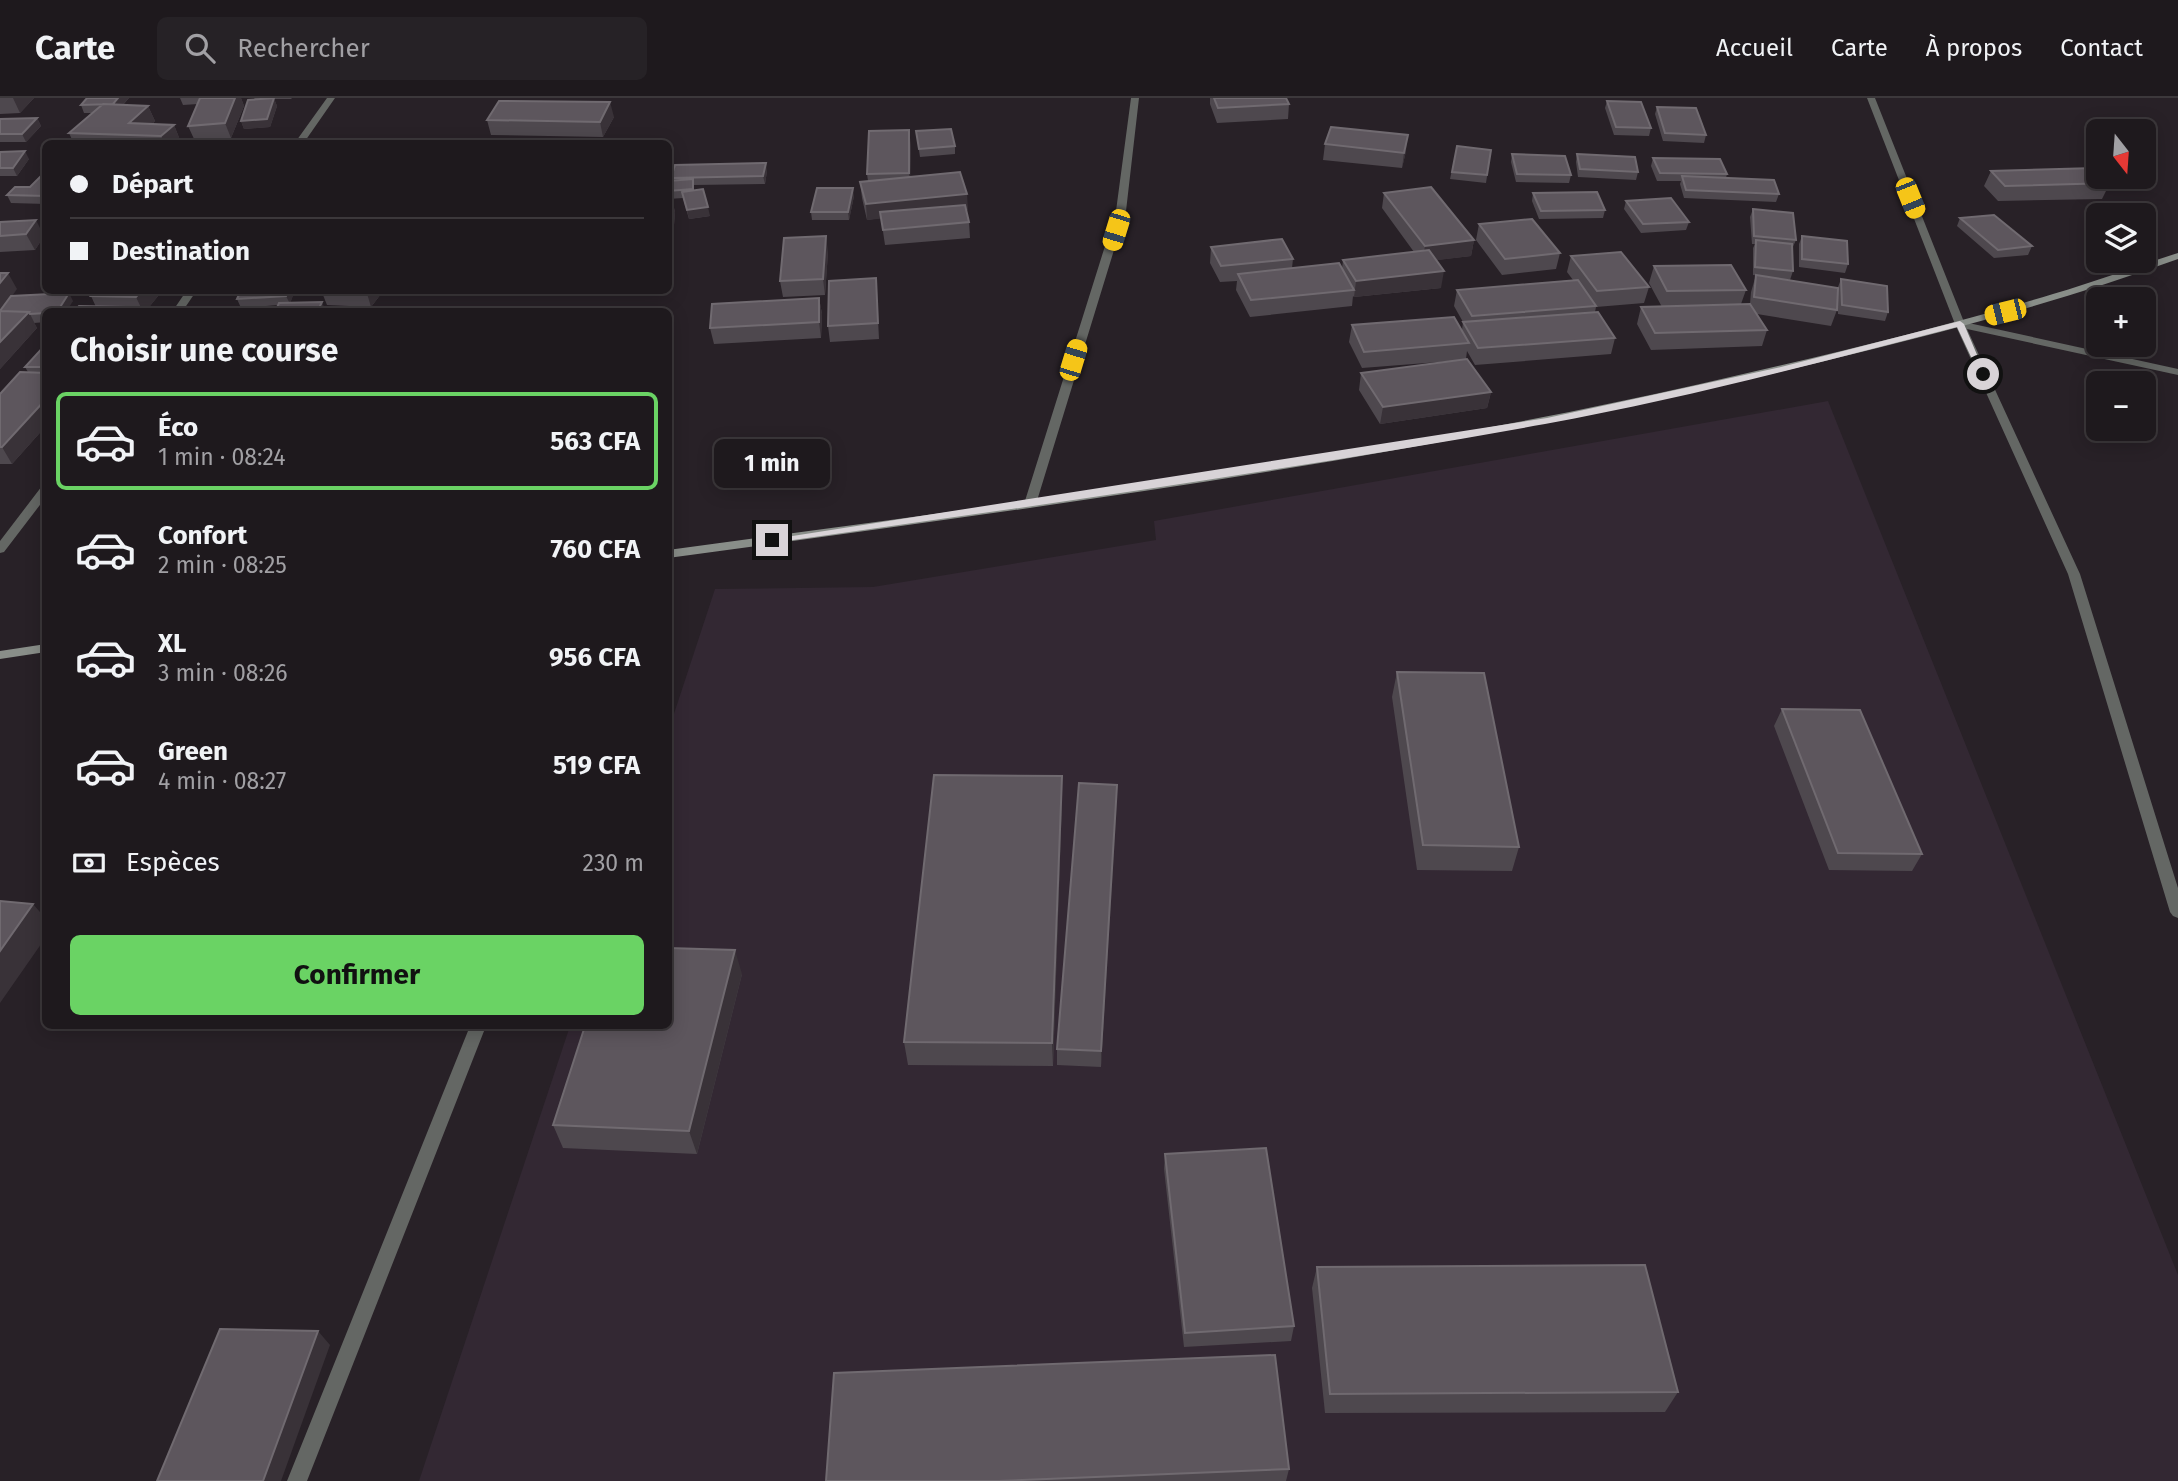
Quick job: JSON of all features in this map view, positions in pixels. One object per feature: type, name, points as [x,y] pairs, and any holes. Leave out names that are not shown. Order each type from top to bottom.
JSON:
[{"type":"main road","points":[[672,553],[1030,504],[1547,421],[1769,372],[1960,324],[2178,256]]},
{"type":"main road","points":[[0,655],[42,649]]},
{"type":"street","points":[[301,140],[331,98]]},
{"type":"street","points":[[1030,504],[1121,211],[1135,98]]},
{"type":"street","points":[[1871,98],[1960,324],[2074,574],[2178,912]]},
{"type":"street","points":[[1960,324],[2178,372]]},
{"type":"street","points":[[0,549],[42,493]]},
{"type":"street","points":[[297,1481],[477,1029]]},
{"type":"shaded area","points":[[1828,401],[2178,1275],[2178,1481],[419,1481],[569,1029],[672,1029],[672,720],[715,589],[873,587],[1156,540],[1154,521]]},
{"type":"building","points":[[87,98],[118,98],[113,104],[81,105]]},
{"type":"building","points":[[200,98],[235,98],[225,123],[188,126]]},
{"type":"building","points":[[274,98],[267,119],[241,121],[248,100]]},
{"type":"building","points":[[1214,98],[1286,98],[1289,104],[1218,108]]},
{"type":"building","points":[[499,101],[610,102],[600,122],[487,120]]},
{"type":"building","points":[[1607,101],[1641,102],[1651,128],[1616,127]]},
{"type":"building","points":[[103,104],[148,106],[129,123],[174,125],[161,136],[69,133]]},
{"type":"building","points":[[1657,107],[1696,108],[1706,135],[1665,133]]},
{"type":"building","points":[[37,118],[22,134],[0,134],[0,119]]},
{"type":"building","points":[[1331,127],[1408,135],[1404,153],[1325,144]]},
{"type":"building","points":[[951,129],[955,146],[919,149],[916,131]]},
{"type":"building","points":[[909,130],[909,173],[867,174],[869,131]]},
{"type":"building","points":[[1457,146],[1491,150],[1487,175],[1452,172]]},
{"type":"building","points":[[25,151],[13,168],[0,168],[0,152]]},
{"type":"building","points":[[1512,154],[1565,156],[1571,175],[1517,174]]},
{"type":"building","points":[[1577,154],[1635,157],[1638,172],[1580,169]]},
{"type":"building","points":[[1653,158],[1720,159],[1727,174],[1660,173]]},
{"type":"building","points":[[766,163],[763,176],[672,178],[675,165]]},
{"type":"building","points":[[2086,168],[2086,184],[2005,186],[1991,171]]},
{"type":"building","points":[[960,172],[967,194],[866,204],[860,182]]},
{"type":"building","points":[[42,176],[42,196],[7,195],[15,187],[30,187]]},
{"type":"building","points":[[1682,176],[1774,180],[1779,194],[1686,190]]},
{"type":"building","points":[[693,179],[693,189],[672,191],[672,181]]},
{"type":"building","points":[[1431,187],[1474,240],[1425,246],[1384,193]]},
{"type":"building","points":[[817,188],[853,188],[848,212],[811,212]]},
{"type":"building","points":[[703,189],[708,207],[687,210],[682,192]]},
{"type":"building","points":[[1597,192],[1605,210],[1541,211],[1533,193]]},
{"type":"building","points":[[1671,198],[1689,222],[1643,224],[1626,201]]},
{"type":"building","points":[[965,205],[969,222],[883,230],[880,212]]},
{"type":"building","points":[[1753,209],[1793,213],[1796,240],[1754,236]]},
{"type":"building","points":[[1994,215],[2032,246],[1998,250],[1960,218]]},
{"type":"building","points":[[1532,219],[1560,253],[1505,259],[1479,224]]},
{"type":"building","points":[[36,220],[26,234],[0,236],[0,222]]},
{"type":"building","points":[[826,236],[823,279],[780,281],[784,238]]},
{"type":"building","points":[[1802,236],[1847,241],[1848,264],[1802,259]]},
{"type":"building","points":[[1282,239],[1293,259],[1221,266],[1211,247]]},
{"type":"building","points":[[1756,240],[1792,244],[1793,271],[1755,267]]},
{"type":"building","points":[[1429,250],[1444,271],[1356,281],[1343,260]]},
{"type":"building","points":[[1621,252],[1649,287],[1597,291],[1571,256]]},
{"type":"building","points":[[1339,263],[1354,290],[1251,300],[1238,274]]},
{"type":"building","points":[[1731,265],[1746,290],[1667,291],[1654,266]]},
{"type":"building","points":[[0,273],[8,273],[0,283]]},
{"type":"building","points":[[1756,275],[1838,288],[1837,310],[1754,297]]},
{"type":"building","points":[[876,278],[878,323],[828,326],[829,281]]},
{"type":"building","points":[[1841,279],[1887,286],[1888,312],[1842,305]]},
{"type":"building","points":[[1578,280],[1596,306],[1472,316],[1457,290]]},
{"type":"building","points":[[68,294],[60,308],[42,308],[42,313],[30,314],[0,311],[11,296]]},
{"type":"building","points":[[93,294],[139,294],[136,297],[91,296]]},
{"type":"building","points":[[239,294],[287,294],[286,296],[237,299]]},
{"type":"building","points":[[819,298],[819,322],[710,328],[712,304]]},
{"type":"building","points":[[322,302],[319,308],[277,308],[279,303]]},
{"type":"building","points":[[1750,304],[1767,330],[1655,333],[1641,307]]},
{"type":"building","points":[[79,306],[125,307],[124,308],[77,308]]},
{"type":"building","points":[[0,311],[29,312],[0,342]]},
{"type":"building","points":[[1598,312],[1615,338],[1478,348],[1463,322]]},
{"type":"building","points":[[1454,317],[1469,343],[1364,352],[1352,325]]},
{"type":"building","points":[[42,348],[42,367],[25,367]]},
{"type":"building","points":[[1467,359],[1491,392],[1383,407],[1361,373]]},
{"type":"building","points":[[20,372],[42,373],[42,403],[2,447],[0,447],[0,394]]},
{"type":"building","points":[[1397,672],[1484,673],[1519,847],[1423,845]]},
{"type":"building","points":[[1782,709],[1860,710],[1922,854],[1838,853]]},
{"type":"building","points":[[934,775],[1062,776],[1052,1043],[904,1042]]},
{"type":"building","points":[[1079,783],[1117,785],[1101,1051],[1057,1049]]},
{"type":"building","points":[[0,901],[33,904],[0,951]]},
{"type":"building","points":[[672,948],[735,950],[689,1131],[553,1125],[584,1029],[672,1029]]},
{"type":"building","points":[[1266,1148],[1294,1326],[1185,1333],[1165,1154]]},
{"type":"building","points":[[1645,1265],[1678,1392],[1330,1394],[1317,1267]]},
{"type":"building","points":[[220,1329],[318,1331],[263,1481],[157,1481]]},
{"type":"building","points":[[1275,1355],[1289,1469],[998,1481],[826,1481],[834,1373]]},
{"type":"route","points":[[772,540],[1030,504],[1547,421],[1782,369],[1960,324],[1983,374]]}]
